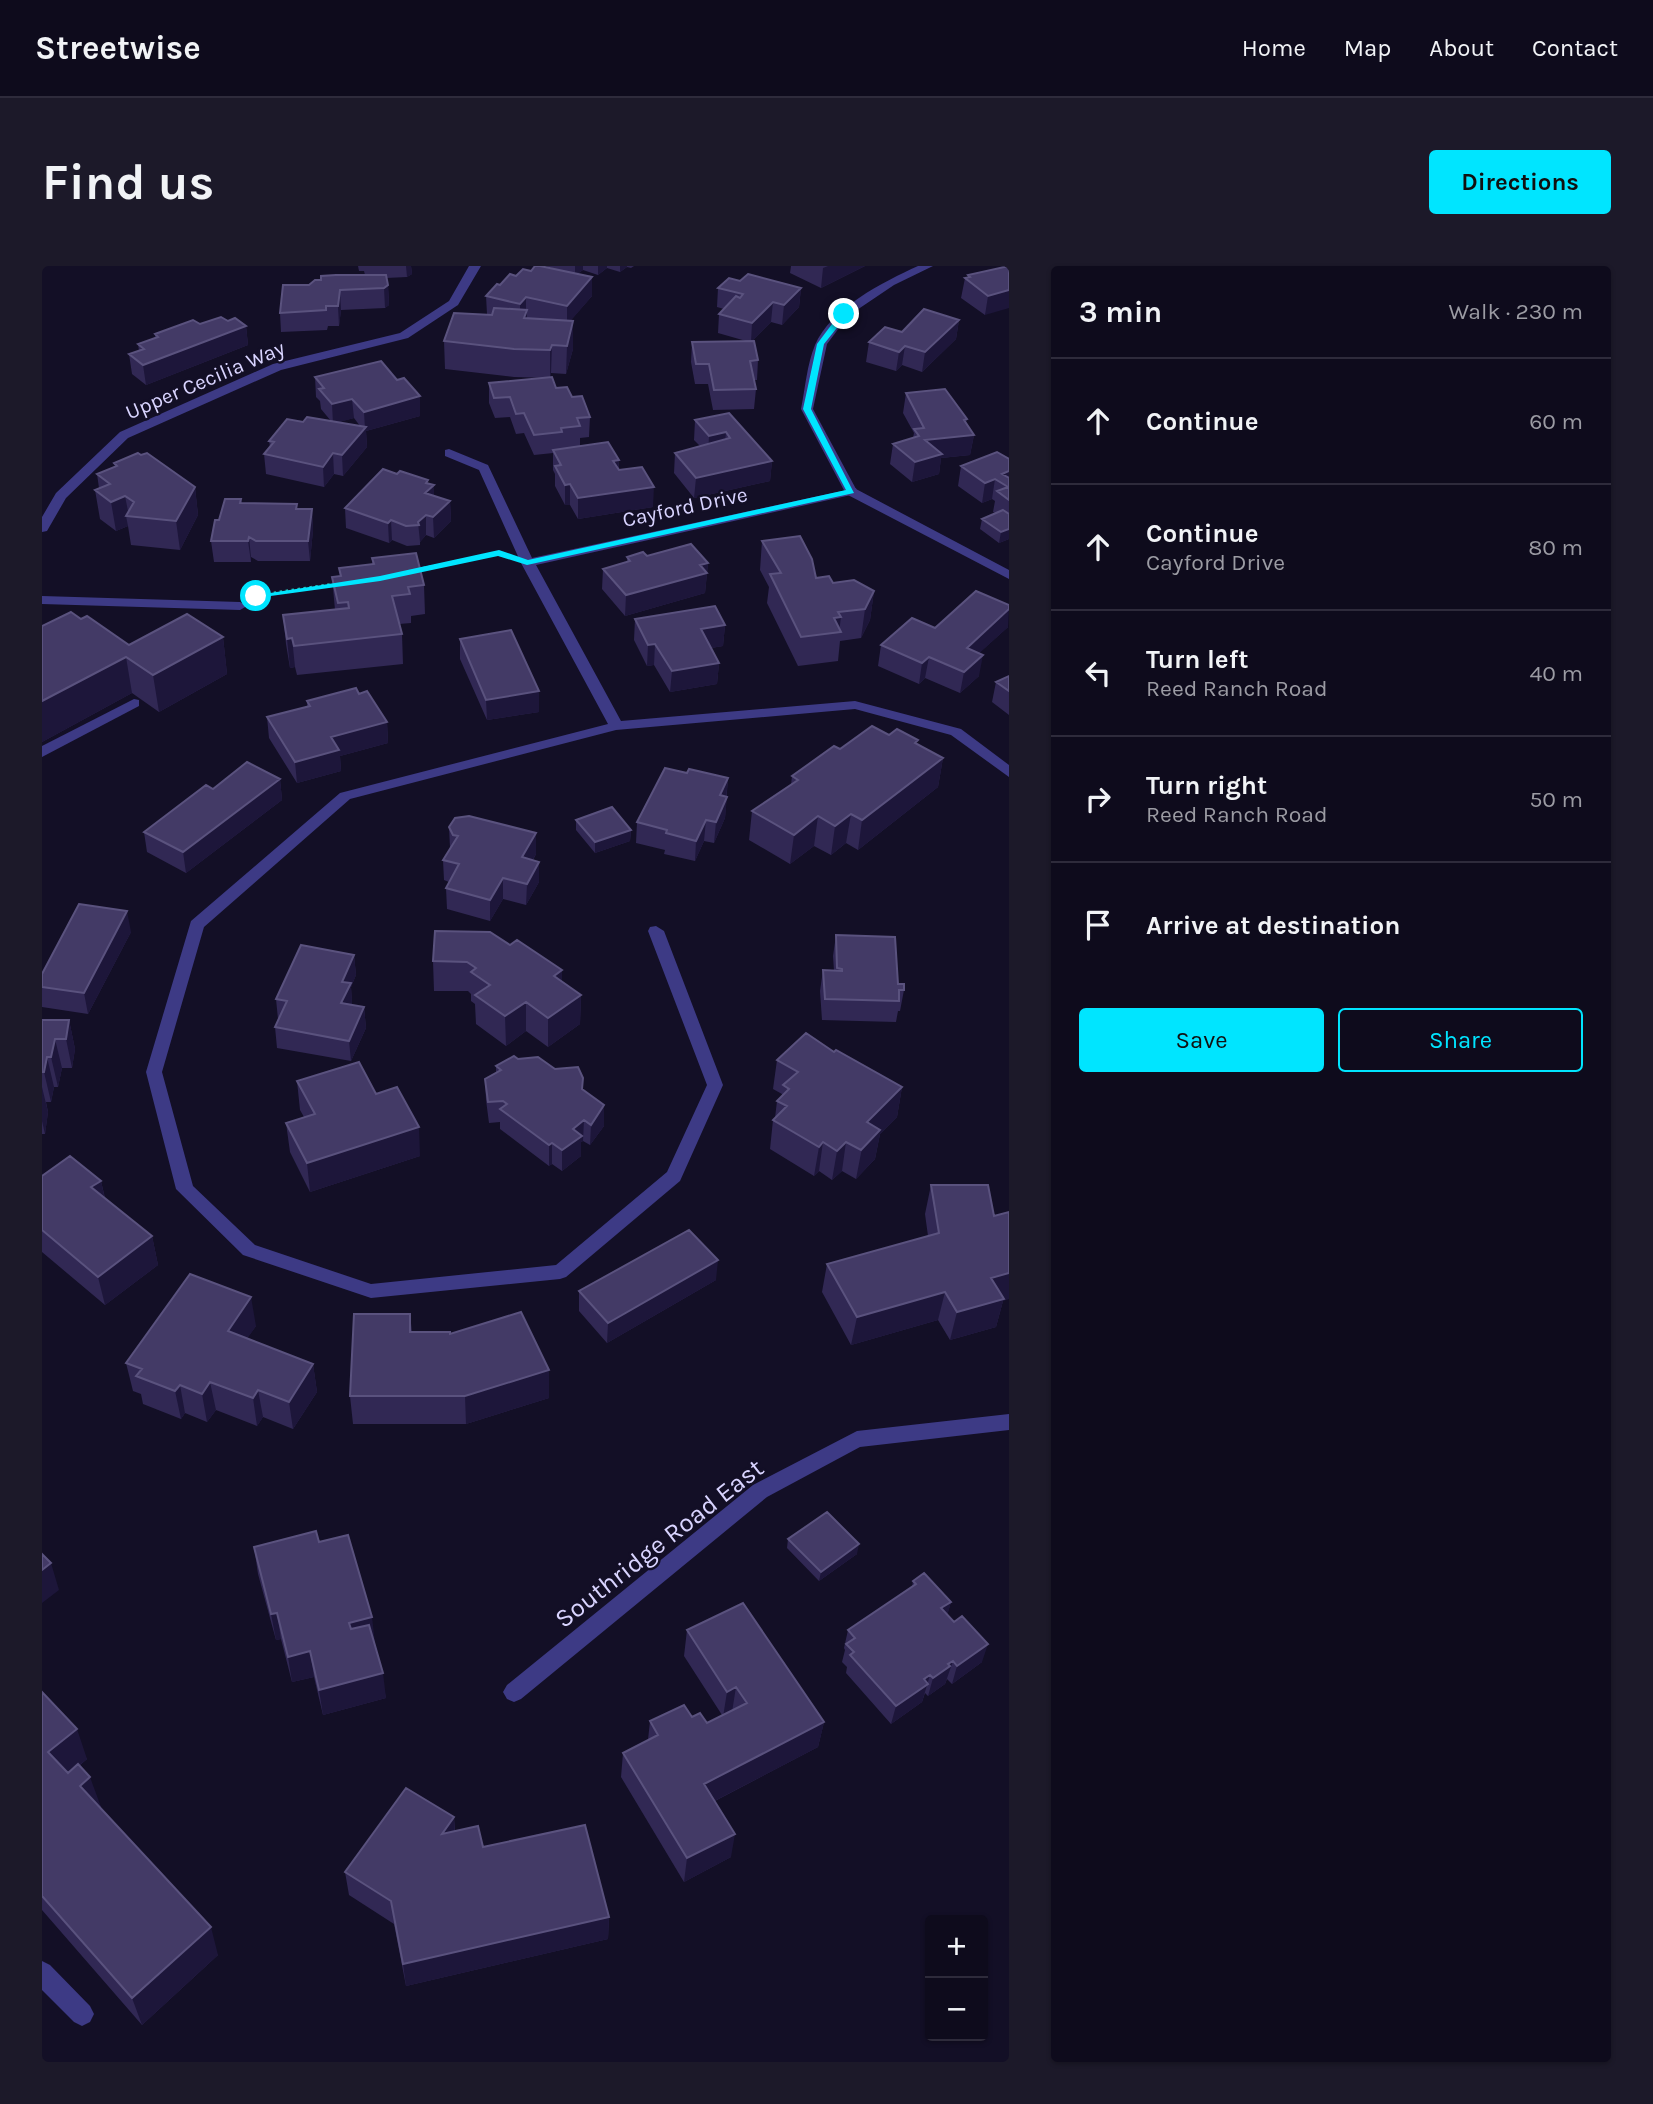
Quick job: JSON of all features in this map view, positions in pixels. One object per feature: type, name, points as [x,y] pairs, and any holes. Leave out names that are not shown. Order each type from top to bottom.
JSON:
[{"type":"street","name":"Upper Cecilia Way","points":[[42,528],[61,496],[124,435],[277,367],[404,336],[454,303],[475,266]]},
{"type":"street","points":[[927,266],[890,283],[844,314],[821,344],[807,409],[851,491],[1009,575]]},
{"type":"street","points":[[449,453],[484,468],[527,563],[616,726]]},
{"type":"street","name":"Cayford Drive","points":[[527,563],[851,491]]},
{"type":"street","points":[[42,600],[240,606]]},
{"type":"street","points":[[42,752],[134,703]]},
{"type":"street","points":[[656,931],[715,1085],[674,1176],[560,1272],[371,1291],[249,1250],[186,1189],[154,1072],[197,925],[345,796],[616,726],[855,705],[956,732],[1009,772]]},
{"type":"street","name":"Southridge Road East","points":[[514,1692],[760,1491],[857,1439],[1009,1422]]},
{"type":"street","points":[[42,1973],[82,2014]]},
{"type":"path","points":[[406,573],[499,553],[527,563]]},
{"type":"path","points":[[240,606],[247,615],[258,614],[256,596],[338,584]]},
{"type":"building","points":[[535,266],[592,277],[567,306],[526,297],[520,304],[486,296],[510,274],[516,276],[523,269],[531,271]]},
{"type":"building","points":[[1009,266],[1009,290],[988,296],[965,278],[970,277],[968,275]]},
{"type":"building","points":[[748,274],[801,288],[784,305],[773,302],[752,323],[719,314],[736,296],[740,298],[743,294],[718,288],[729,278],[740,281]]},
{"type":"building","points":[[386,275],[388,285],[384,288],[340,290],[338,306],[326,306],[326,310],[280,313],[283,285],[309,285],[315,280],[321,280],[321,276]]},
{"type":"building","points":[[494,308],[527,310],[524,318],[573,321],[567,346],[552,345],[550,350],[514,349],[444,341],[454,313],[492,315]]},
{"type":"building","points":[[924,309],[959,320],[925,352],[905,346],[899,352],[869,342],[885,327],[902,332]]},
{"type":"building","points":[[221,317],[228,321],[235,318],[246,326],[143,365],[129,354],[144,349],[138,344],[158,337],[155,334],[193,320],[200,324]]},
{"type":"building","points":[[754,341],[758,360],[750,361],[756,389],[714,390],[709,364],[696,364],[692,342]]},
{"type":"building","points":[[381,361],[397,380],[404,378],[420,396],[364,412],[352,399],[332,404],[319,389],[324,388],[315,377]]},
{"type":"building","points":[[552,377],[556,388],[567,387],[572,397],[582,396],[590,417],[577,418],[580,426],[561,428],[562,432],[534,435],[524,413],[516,414],[510,397],[494,398],[489,383]]},
{"type":"building","points":[[945,389],[967,419],[964,420],[974,435],[925,440],[942,454],[915,462],[893,444],[919,436],[914,429],[924,428],[906,393]]},
{"type":"building","points":[[729,413],[772,461],[696,478],[675,453],[730,438],[726,432],[709,436],[695,420]]},
{"type":"building","points":[[307,417],[366,427],[342,455],[333,453],[323,467],[264,454],[274,442],[269,441],[287,419],[303,422]]},
{"type":"building","points":[[608,442],[619,460],[613,461],[619,470],[642,467],[654,487],[578,498],[570,484],[565,485],[555,466],[561,465],[553,450]]},
{"type":"building","points":[[997,452],[1009,459],[1009,471],[1002,474],[1009,478],[1009,500],[997,491],[1008,487],[995,479],[985,483],[961,466]]},
{"type":"building","points":[[138,453],[147,453],[195,487],[176,521],[126,516],[134,502],[125,496],[111,502],[95,490],[110,484],[97,474]]},
{"type":"building","points":[[383,469],[428,480],[426,483],[434,485],[425,493],[450,501],[433,517],[426,515],[418,522],[419,525],[406,526],[391,520],[388,523],[345,508]]},
{"type":"building","points":[[225,499],[241,499],[240,503],[297,504],[296,509],[312,509],[308,541],[256,541],[249,537],[248,541],[211,541],[215,520],[219,520]]},
{"type":"building","points":[[1003,510],[1009,514],[1009,529],[1001,532],[982,519]]},
{"type":"building","points":[[800,536],[812,559],[816,578],[829,576],[833,583],[854,580],[874,591],[865,609],[838,612],[841,617],[834,618],[841,632],[801,637],[770,574],[781,573],[762,541]]},
{"type":"building","points":[[691,544],[708,563],[700,565],[707,573],[626,595],[603,569],[630,561],[627,557],[643,552],[647,556]]},
{"type":"building","points":[[416,553],[424,585],[408,587],[410,594],[392,596],[402,634],[294,646],[292,638],[287,639],[283,615],[349,608],[348,602],[338,603],[332,577],[341,576],[339,568],[374,564],[372,558]]},
{"type":"building","points":[[976,591],[1009,605],[1009,609],[967,648],[983,655],[964,672],[929,657],[922,663],[881,645],[912,618],[935,628]]},
{"type":"building","points":[[715,606],[725,625],[701,629],[719,663],[672,671],[655,644],[648,645],[635,619]]},
{"type":"building","points":[[71,612],[81,619],[87,616],[129,645],[187,614],[223,637],[153,675],[126,657],[42,701],[42,626]]},
{"type":"building","points":[[511,630],[539,691],[486,700],[460,639]]},
{"type":"building","points":[[1009,676],[1009,691],[996,682]]},
{"type":"building","points":[[356,688],[359,694],[367,691],[387,722],[331,737],[339,750],[295,762],[267,717],[310,706],[307,701]]},
{"type":"building","points":[[872,726],[889,735],[897,729],[918,740],[915,743],[943,758],[862,820],[851,814],[835,826],[818,816],[794,835],[752,811],[798,780],[792,776],[834,746],[840,749]]},
{"type":"building","points":[[247,762],[280,779],[183,852],[144,832],[206,785],[213,789]]},
{"type":"building","points":[[665,768],[687,773],[689,769],[728,778],[720,795],[727,797],[716,822],[706,820],[696,841],[637,822]]},
{"type":"building","points":[[612,807],[631,830],[595,842],[576,820]]},
{"type":"building","points":[[469,816],[536,833],[522,857],[539,862],[527,884],[503,878],[490,900],[446,888],[459,864],[443,860],[458,836],[453,835],[449,827],[455,818]]},
{"type":"building","points":[[79,904],[127,911],[84,993],[42,987],[42,974]]},
{"type":"building","points":[[435,931],[490,932],[510,945],[517,940],[562,970],[554,976],[581,995],[548,1018],[526,1002],[505,1016],[475,995],[490,985],[471,972],[476,968],[467,962],[433,961]]},
{"type":"building","points":[[836,935],[895,937],[898,984],[904,984],[904,990],[899,990],[899,1001],[825,999],[823,970],[842,971],[837,968]]},
{"type":"building","points":[[301,945],[354,955],[342,982],[351,983],[341,1003],[364,1007],[349,1041],[275,1027],[287,1001],[276,999]]},
{"type":"building","points":[[42,1020],[69,1020],[66,1039],[55,1039],[44,1072],[42,1072]]},
{"type":"building","points":[[806,1033],[834,1052],[836,1050],[902,1087],[867,1122],[880,1130],[861,1150],[846,1142],[837,1151],[823,1142],[819,1147],[773,1120],[787,1106],[777,1101],[789,1089],[783,1085],[798,1072],[777,1060]]},
{"type":"building","points":[[514,1056],[518,1059],[538,1057],[555,1069],[578,1067],[583,1078],[582,1089],[604,1105],[591,1125],[584,1120],[573,1129],[582,1136],[562,1150],[552,1143],[549,1145],[500,1109],[507,1104],[503,1101],[488,1102],[485,1079],[501,1070],[496,1066]]},
{"type":"building","points":[[359,1062],[376,1094],[397,1087],[419,1127],[307,1163],[286,1123],[315,1114],[297,1081]]},
{"type":"building","points":[[70,1156],[101,1181],[91,1187],[152,1236],[98,1277],[42,1230],[42,1176]]},
{"type":"building","points":[[931,1185],[988,1185],[994,1216],[1009,1212],[1009,1273],[991,1278],[1004,1299],[957,1312],[945,1292],[857,1317],[827,1264],[939,1233]]},
{"type":"building","points":[[689,1230],[718,1260],[608,1323],[579,1291]]},
{"type":"building","points":[[190,1274],[251,1297],[228,1331],[313,1364],[289,1402],[258,1390],[253,1398],[210,1382],[202,1394],[180,1385],[175,1391],[136,1376],[142,1369],[126,1363]]},
{"type":"building","points":[[521,1312],[549,1370],[465,1396],[350,1396],[354,1314],[410,1314],[410,1332],[450,1334]]},
{"type":"building","points":[[827,1512],[859,1544],[821,1572],[788,1539]]},
{"type":"building","points":[[316,1531],[319,1542],[348,1535],[372,1617],[349,1623],[351,1629],[369,1625],[383,1673],[319,1690],[310,1651],[288,1657],[277,1613],[271,1614],[254,1547]]},
{"type":"building","points":[[42,1554],[51,1563],[42,1570]]},
{"type":"building","points":[[924,1573],[951,1602],[941,1608],[954,1622],[962,1616],[988,1644],[957,1666],[953,1661],[933,1678],[930,1675],[924,1679],[928,1684],[896,1706],[850,1655],[854,1652],[846,1644],[855,1638],[848,1630],[916,1584],[913,1581]]},
{"type":"building","points":[[743,1603],[824,1722],[704,1784],[735,1834],[687,1858],[623,1753],[658,1735],[650,1721],[684,1705],[692,1717],[700,1713],[707,1723],[747,1703],[736,1687],[727,1692],[687,1630]]},
{"type":"building","points":[[42,1692],[77,1729],[48,1752],[68,1773],[78,1764],[90,1777],[80,1786],[211,1927],[132,1998],[42,1896]]},
{"type":"building","points":[[406,1788],[454,1817],[442,1834],[478,1826],[483,1847],[585,1825],[609,1917],[403,1964],[391,1901],[345,1872]]},
{"type":"route","points":[[256,596],[380,579],[499,553],[527,563],[851,491],[807,409],[821,344],[844,314]]}]
